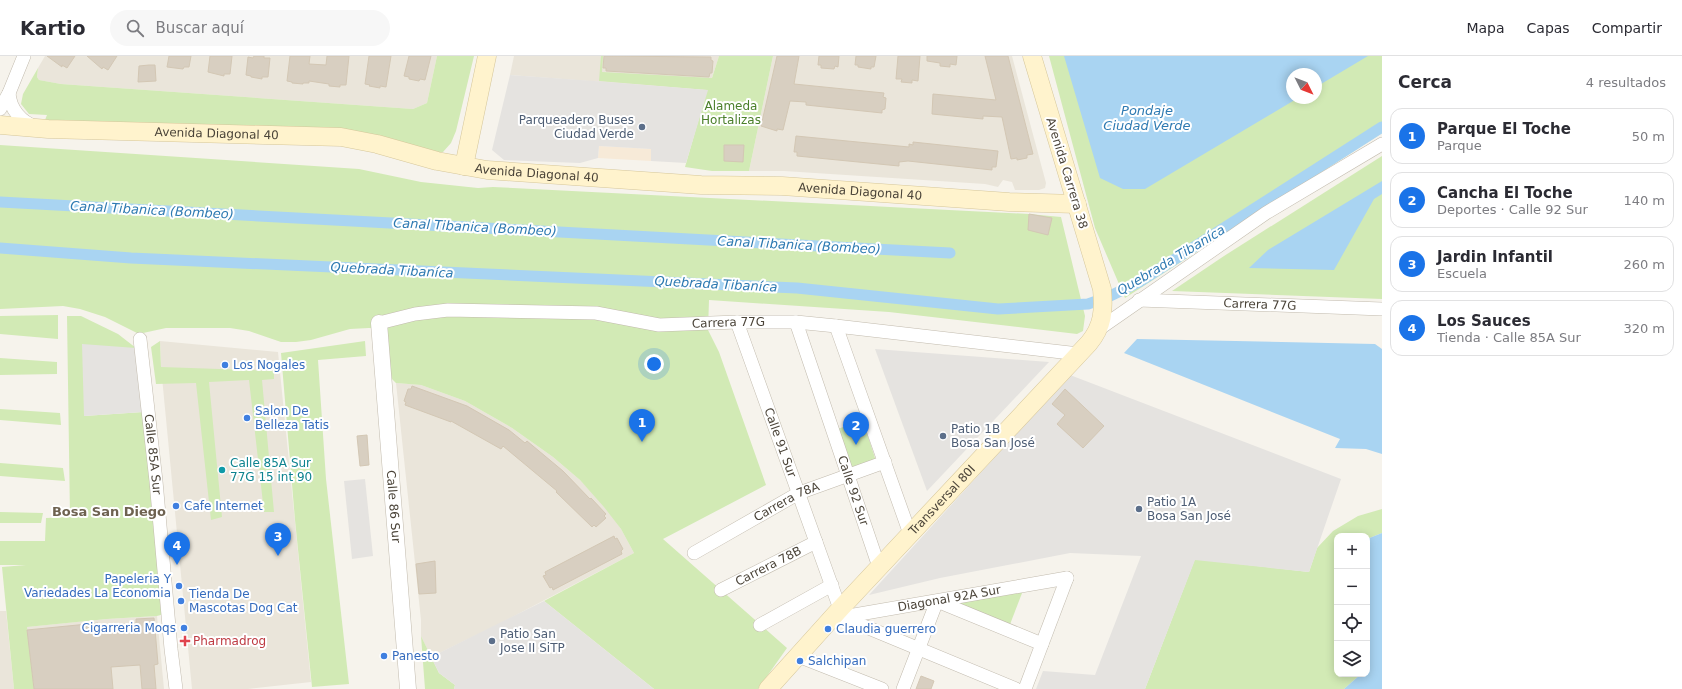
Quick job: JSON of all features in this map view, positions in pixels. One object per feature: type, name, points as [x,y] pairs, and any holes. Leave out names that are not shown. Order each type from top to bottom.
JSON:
[{"type":"main road","points":[[464,166],[487,56]]},
{"type":"main road","name":"Avenida Carrera 38","points":[[1032,56],[1077,204],[1103,297]]},
{"type":"main road","name":"Avenida Diagonal 40","points":[[0,125],[41,128],[355,139],[437,161],[487,170],[701,185],[782,186],[1009,202],[1077,204]]},
{"type":"main road","name":"Transversal 80I","points":[[768,689],[838,615],[879,567],[1089,343],[1099,329],[1102,320],[1103,297]]},
{"type":"street","points":[[0,109],[9,93],[24,56]]},
{"type":"street","points":[[9,93],[10,101],[14,110],[22,119],[31,125],[41,128]]},
{"type":"street","points":[[1099,329],[1266,213],[1382,144]]},
{"type":"street","name":"Carrera 77G","points":[[1139,300],[1382,309]]},
{"type":"street","name":"Carrera 77G","points":[[379,324],[401,317],[448,310],[596,313],[659,325],[738,322],[796,322],[1079,354]]},
{"type":"street","name":"Calle 91 Sur","points":[[738,322],[832,585],[838,615]]},
{"type":"street","name":"Calle 92 Sur","points":[[796,322],[879,567]]},
{"type":"street","name":"Calle 86 Sur","points":[[379,324],[406,689]]},
{"type":"street","points":[[836,326],[910,534]]},
{"type":"street","name":"Calle 85A Sur","points":[[140,339],[156,481],[176,689]]},
{"type":"street","name":"Carrera 78A","points":[[694,553],[799,493],[885,462]]},
{"type":"street","name":"Carrera 78B","points":[[721,590],[816,542]]},
{"type":"street","name":"Diagonal 92A Sur","points":[[838,615],[936,601],[1067,578],[1042,644]]},
{"type":"street","points":[[760,625],[832,585]]},
{"type":"street","points":[[904,689],[936,601],[1042,644],[1025,689]]},
{"type":"street","points":[[838,615],[1016,689]]},
{"type":"street","points":[[798,656],[882,689]]},
{"type":"shaded area","points":[[45,56],[437,56],[427,103],[413,109],[61,84],[39,80],[37,77],[38,68]]},
{"type":"shaded area","points":[[514,56],[719,56],[708,90],[510,75]]},
{"type":"shaded area","points":[[773,56],[1012,56],[1046,183],[1045,188],[1039,190],[1015,190],[1012,182],[1003,180],[998,187],[985,184],[784,171],[749,171]]},
{"type":"shaded area","points":[[510,75],[708,90],[686,163],[651,161],[651,149],[599,146],[598,158],[580,163],[504,160],[492,150]]},
{"type":"shaded area","points":[[599,146],[652,149],[651,161],[598,158]]},
{"type":"shaded area","points":[[160,341],[278,352],[311,682],[248,689],[192,689],[161,367]]},
{"type":"shaded area","points":[[82,344],[136,348],[143,412],[84,416]]},
{"type":"shaded area","name":"Patio 1B Bosa San José","points":[[875,349],[1049,362],[927,491]]},
{"type":"shaded area","name":"Patio 1A Bosa San José","points":[[1070,375],[1341,479],[1309,572],[1195,560],[1145,689],[1036,689],[1043,671],[1095,675],[1141,556],[1070,553],[940,578],[869,595]]},
{"type":"shaded area","points":[[396,383],[421,385],[465,401],[512,428],[553,457],[580,480],[603,504],[621,529],[634,553],[497,625],[431,657],[421,636],[421,620]]},
{"type":"shaded area","points":[[365,479],[373,556],[352,559],[344,481]]},
{"type":"shaded area","points":[[544,601],[654,689],[454,689],[455,685],[439,673],[431,657]]},
{"type":"shaded area","points":[[0,611],[6,611],[14,689],[0,689]]},
{"type":"shaded area","points":[[157,616],[164,689],[34,689],[26,627]]},
{"type":"green space","points":[[437,56],[474,56],[456,131],[451,143],[443,152],[431,152],[405,143],[354,134],[45,120],[47,115],[29,114],[21,104],[23,94],[38,68],[37,77],[39,80],[61,84],[413,109],[427,103]]},
{"type":"green space","name":"Alameda Hortalizas","points":[[601,56],[603,56],[602,72],[712,78],[719,56],[773,56],[749,171],[712,171],[685,167],[707,90],[599,81]]},
{"type":"green space","points":[[1049,56],[1382,56],[1382,133],[1125,298],[1095,228]]},
{"type":"green space","points":[[0,145],[359,169],[421,182],[478,188],[493,187],[1029,214],[1061,217],[1085,316],[1083,331],[1077,334],[889,312],[709,300],[708,330],[719,352],[766,485],[663,539],[787,648],[758,689],[654,689],[544,601],[634,553],[621,529],[580,480],[553,457],[512,428],[465,401],[421,385],[396,383],[390,377],[387,329],[350,329],[311,340],[281,342],[249,331],[230,328],[166,328],[137,333],[105,317],[80,309],[63,306],[0,309]]},
{"type":"green space","points":[[1382,156],[1382,299],[1172,291],[1224,256]]},
{"type":"green space","points":[[58,315],[58,339],[0,334],[0,316]]},
{"type":"green space","points":[[67,316],[81,316],[118,334],[136,348],[84,416],[143,412],[164,614],[157,616],[107,619],[27,627],[34,689],[14,689],[2,567],[26,565],[0,565],[0,541],[45,541],[46,518],[70,517]]},
{"type":"green space","points":[[160,341],[161,367],[274,371],[274,379],[262,380],[274,512],[264,512],[249,380],[209,382],[222,517],[211,520],[196,383],[156,384],[151,347]]},
{"type":"green space","points":[[365,341],[366,356],[318,360],[326,479],[349,684],[312,687],[295,520],[281,353]]},
{"type":"green space","points":[[0,358],[57,362],[57,374],[0,375]]},
{"type":"green space","points":[[0,409],[60,413],[61,425],[0,420]]},
{"type":"green space","points":[[863,421],[876,461],[849,469],[837,429]]},
{"type":"green space","points":[[0,463],[63,468],[65,481],[0,476]]},
{"type":"green space","points":[[1382,509],[1382,533],[1370,538],[1370,533],[1334,533],[1334,677],[1358,677],[1344,689],[1145,689],[1195,559],[1309,572],[1317,548],[1333,531],[1358,516]]},
{"type":"green space","points":[[0,512],[43,513],[41,523],[0,523]]},
{"type":"green space","points":[[1024,588],[1009,627],[949,604]]},
{"type":"green space","points":[[421,636],[439,673],[455,685],[454,689],[425,689]]},
{"type":"water","name":"Pondaje Ciudad Verde","points":[[1064,56],[1368,56],[1322,83],[1322,68],[1286,68],[1286,104],[1288,104],[1145,189],[1123,189],[1100,178]]},
{"type":"water","points":[[1382,181],[1382,194],[1374,199],[1334,270],[1249,268],[1268,250]]},
{"type":"water","points":[[1137,339],[1375,344],[1382,349],[1382,454],[1366,449],[1335,448],[1340,439],[1124,353]]},
{"type":"water","points":[[1382,533],[1382,689],[1344,689],[1358,677],[1370,677],[1370,538]]},
{"type":"building","points":[[47,56],[75,56],[67,68],[62,65],[62,67]]},
{"type":"building","points":[[87,56],[117,56],[108,70],[103,67],[102,69]]},
{"type":"building","points":[[169,56],[191,56],[189,67],[184,67],[183,69],[167,67]]},
{"type":"building","points":[[210,56],[232,56],[230,74],[224,74],[224,76],[208,72]]},
{"type":"building","points":[[254,56],[264,56],[264,58],[270,58],[268,77],[262,77],[262,79],[246,75],[248,57],[253,58]]},
{"type":"building","points":[[290,56],[310,56],[309,64],[326,65],[327,56],[349,56],[346,85],[340,85],[340,87],[309,81],[309,83],[303,84],[287,81]]},
{"type":"building","points":[[369,56],[391,56],[386,87],[380,86],[380,88],[365,84]]},
{"type":"building","points":[[409,56],[431,56],[425,80],[420,79],[419,81],[409,79],[409,77],[404,76]]},
{"type":"building","points":[[604,56],[711,57],[711,60],[713,61],[712,73],[710,73],[709,77],[606,71],[606,68],[603,68]]},
{"type":"building","points":[[777,56],[799,56],[794,84],[884,93],[883,97],[886,98],[885,109],[882,110],[882,113],[806,105],[806,102],[790,101],[783,130],[777,129],[777,131],[761,126]]},
{"type":"building","points":[[819,56],[839,56],[838,67],[835,66],[834,69],[821,68],[821,65],[818,65]]},
{"type":"building","points":[[856,56],[876,56],[874,67],[871,67],[871,69],[858,67],[858,65],[855,65]]},
{"type":"building","points":[[898,56],[920,56],[918,81],[912,80],[912,83],[901,82],[902,79],[896,79]]},
{"type":"building","points":[[927,56],[957,56],[956,65],[950,64],[950,67],[940,66],[940,63],[927,61]]},
{"type":"building","points":[[985,56],[1008,56],[1033,154],[1027,155],[1027,158],[1017,160],[1017,158],[1011,159],[1002,117],[983,116],[983,119],[932,114],[933,94],[996,100]]},
{"type":"building","points":[[155,65],[156,81],[138,82],[139,66]]},
{"type":"building","points":[[796,136],[909,147],[909,144],[913,145],[913,142],[998,151],[996,167],[992,167],[992,170],[908,161],[899,162],[899,166],[797,156],[797,152],[794,152]]},
{"type":"building","points":[[724,145],[744,145],[743,162],[724,161]]},
{"type":"building","points":[[1029,214],[1052,218],[1048,235],[1028,230]]},
{"type":"building","points":[[412,386],[467,406],[509,430],[525,443],[527,441],[563,471],[590,499],[591,498],[606,514],[604,516],[606,518],[596,527],[594,525],[592,527],[556,492],[557,491],[503,446],[501,449],[451,421],[405,405],[406,402],[404,401],[408,389],[411,389]]},
{"type":"building","points":[[1065,389],[1104,426],[1083,448],[1057,424],[1065,415],[1052,404]]},
{"type":"building","points":[[367,435],[369,465],[360,466],[357,436]]},
{"type":"building","points":[[614,536],[615,539],[617,538],[623,549],[621,551],[622,554],[553,590],[552,587],[550,588],[543,576],[546,575],[545,572]]},
{"type":"building","points":[[435,561],[436,593],[419,594],[416,564]]},
{"type":"building","points":[[154,618],[158,664],[154,665],[156,689],[142,689],[140,665],[111,667],[113,689],[34,689],[27,630],[98,623],[98,626],[136,623],[136,619]]},
{"type":"building","points":[[921,676],[934,681],[931,689],[916,689]]},
{"type":"waterway","name":"Quebrada Tibaníca","points":[[0,248],[131,258],[797,288],[998,309],[1088,304],[1108,297],[1139,282],[1382,127]]},
{"type":"waterway","name":"Canal Tibanica (Bombeo)","points":[[0,202],[950,253]]},
{"type":"place","name":"Parqueadero Buses Ciudad Verde","points":[[642,127]]},
{"type":"place","name":"Los Nogales","points":[[225,365]]},
{"type":"place","name":"Salon De Belleza Tatis","points":[[247,418]]},
{"type":"place","name":"Patio 1B Bosa San José","points":[[943,436]]},
{"type":"place","name":"Parque El Toche","points":[[642,442]]},
{"type":"place","name":"Cancha El Toche","points":[[856,445]]},
{"type":"place","name":"Calle 85A Sur 77G 15 int 90","points":[[222,470]]},
{"type":"place","name":"Cafe Internet","points":[[176,506]]},
{"type":"place","name":"Patio 1A Bosa San José","points":[[1139,509]]},
{"type":"place","name":"Jardin Infantil","points":[[278,556]]},
{"type":"place","name":"Los Sauces","points":[[177,565]]},
{"type":"place","name":"Papeleria Y Variedades La Economia","points":[[179,586]]},
{"type":"place","name":"Tienda De Mascotas Dog Cat","points":[[181,601]]},
{"type":"place","name":"Cigarreria Moqs","points":[[184,628]]},
{"type":"place","name":"Claudia guerrero","points":[[828,629]]},
{"type":"place","name":"Pharmadrog","points":[[185,641]]},
{"type":"place","name":"Patio San Jose II SiTP","points":[[492,641]]},
{"type":"place","name":"Panesto","points":[[384,656]]},
{"type":"place","name":"Salchipan","points":[[800,661]]},
{"type":"district","name":"Bosa San Diego","points":[[109,511]]}]
